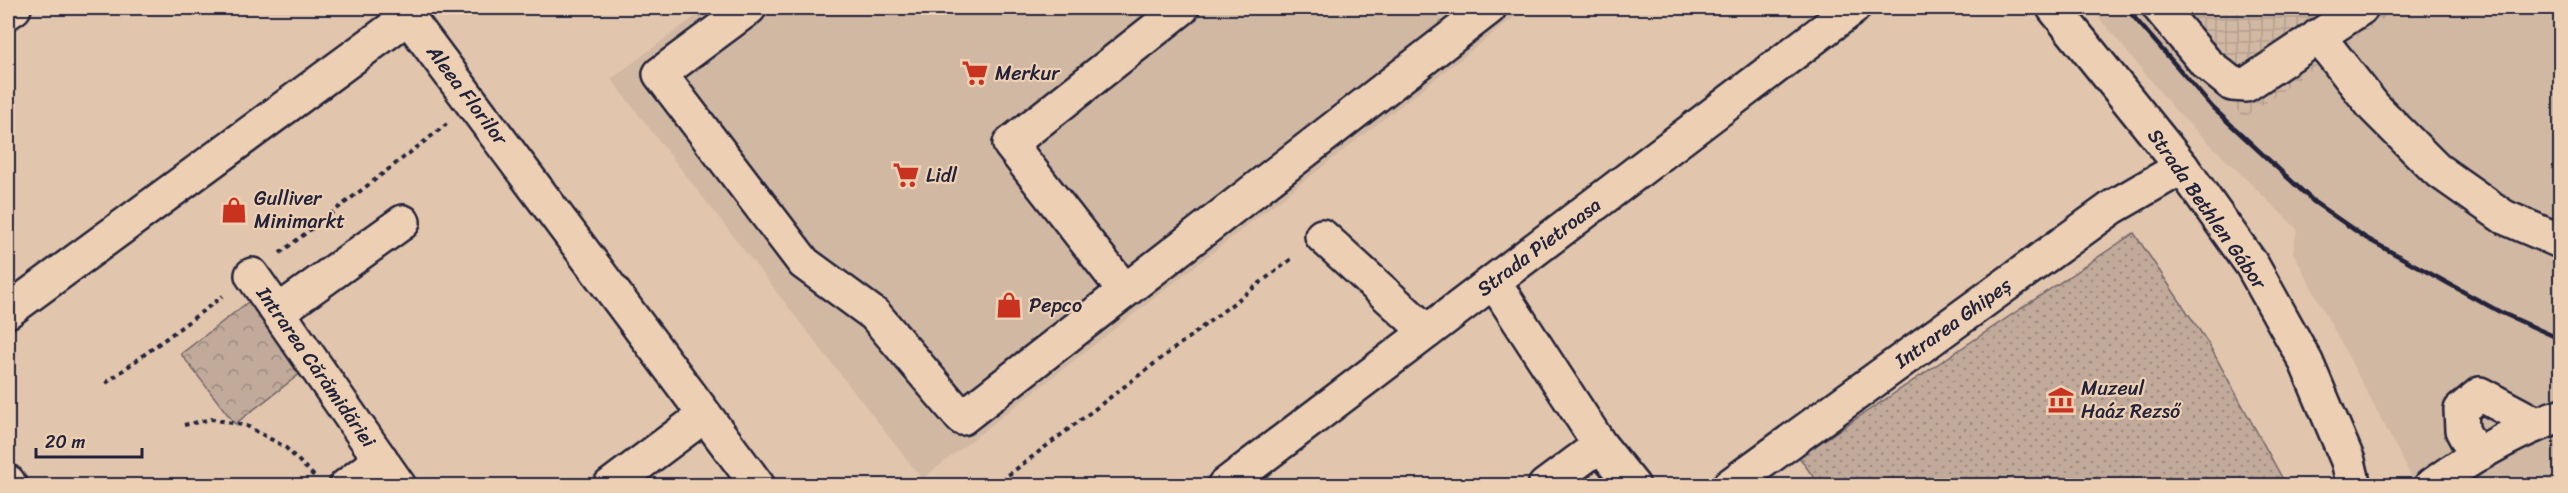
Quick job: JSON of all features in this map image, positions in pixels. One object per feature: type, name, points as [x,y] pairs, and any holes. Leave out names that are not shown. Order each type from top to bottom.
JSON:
[{"type":"street","points":[[8,12],[14,8]]},
{"type":"street","points":[[749,8],[660,74],[804,263],[875,315],[962,418],[1489,8]]},
{"type":"street","points":[[1125,291],[1010,144],[1182,8]]},
{"type":"street","name":"Strada Pietroasa","points":[[1224,486],[1853,8]]},
{"type":"street","name":"Strada Bethlen Gábor","points":[[2054,8],[2182,167],[2252,265],[2306,362],[2357,477]]},
{"type":"street","points":[[2160,8],[2206,63],[2232,84],[2246,85],[2361,8]]},
{"type":"street","name":"Aleea Florilor","points":[[8,311],[408,17],[758,486]]},
{"type":"street","points":[[2318,36],[2373,107],[2436,169],[2504,217],[2560,240]]},
{"type":"street","name":"Intrarea Ghipeș","points":[[1729,486],[2113,207],[2182,167]]},
{"type":"street","points":[[278,312],[403,222]]},
{"type":"street","points":[[1322,236],[1426,332]]},
{"type":"street","name":"Intrarea Cărămidăriei","points":[[252,275],[390,472],[331,482]]},
{"type":"street","points":[[1494,282],[1600,445],[1633,486]]},
{"type":"street","points":[[2453,465],[2461,410],[2480,394],[2496,403],[2548,420]]},
{"type":"street","points":[[610,486],[705,416]]},
{"type":"street","points":[[2453,465],[2548,420]]},
{"type":"street","points":[[1545,486],[1600,445]]},
{"type":"path","points":[[105,383],[252,275],[474,103]]},
{"type":"path","points":[[994,486],[1322,236]]},
{"type":"path","points":[[184,425],[212,419],[248,426],[285,447],[331,482]]},
{"type":"shaded area","points":[[706,8],[1526,8],[922,479],[611,79]]},
{"type":"shaded area","points":[[2091,8],[2143,8],[2168,40],[2244,118],[2398,8],[2560,8],[2560,485],[2416,485],[2293,252],[2297,229],[2176,111]]},
{"type":"shaded area","points":[[2143,8],[2398,8],[2244,118],[2168,40]]},
{"type":"green space","name":"Muzeul Haáz Rezső","points":[[2134,233],[2208,343],[2286,485],[1819,485],[1799,457]]},
{"type":"green space","points":[[252,299],[306,369],[235,424],[181,354]]},
{"type":"railway","points":[[2126,8],[2213,108],[2314,202],[2366,238],[2500,312],[2560,339]]},
{"type":"place","name":"Merkur","points":[[975,73]]},
{"type":"place","name":"Lidl","points":[[906,175]]},
{"type":"place","name":"Gulliver Minimarkt","points":[[234,210]]},
{"type":"place","name":"Pepco","points":[[1009,305]]},
{"type":"place","name":"Muzeul Haáz Rezső","points":[[2061,400]]}]
